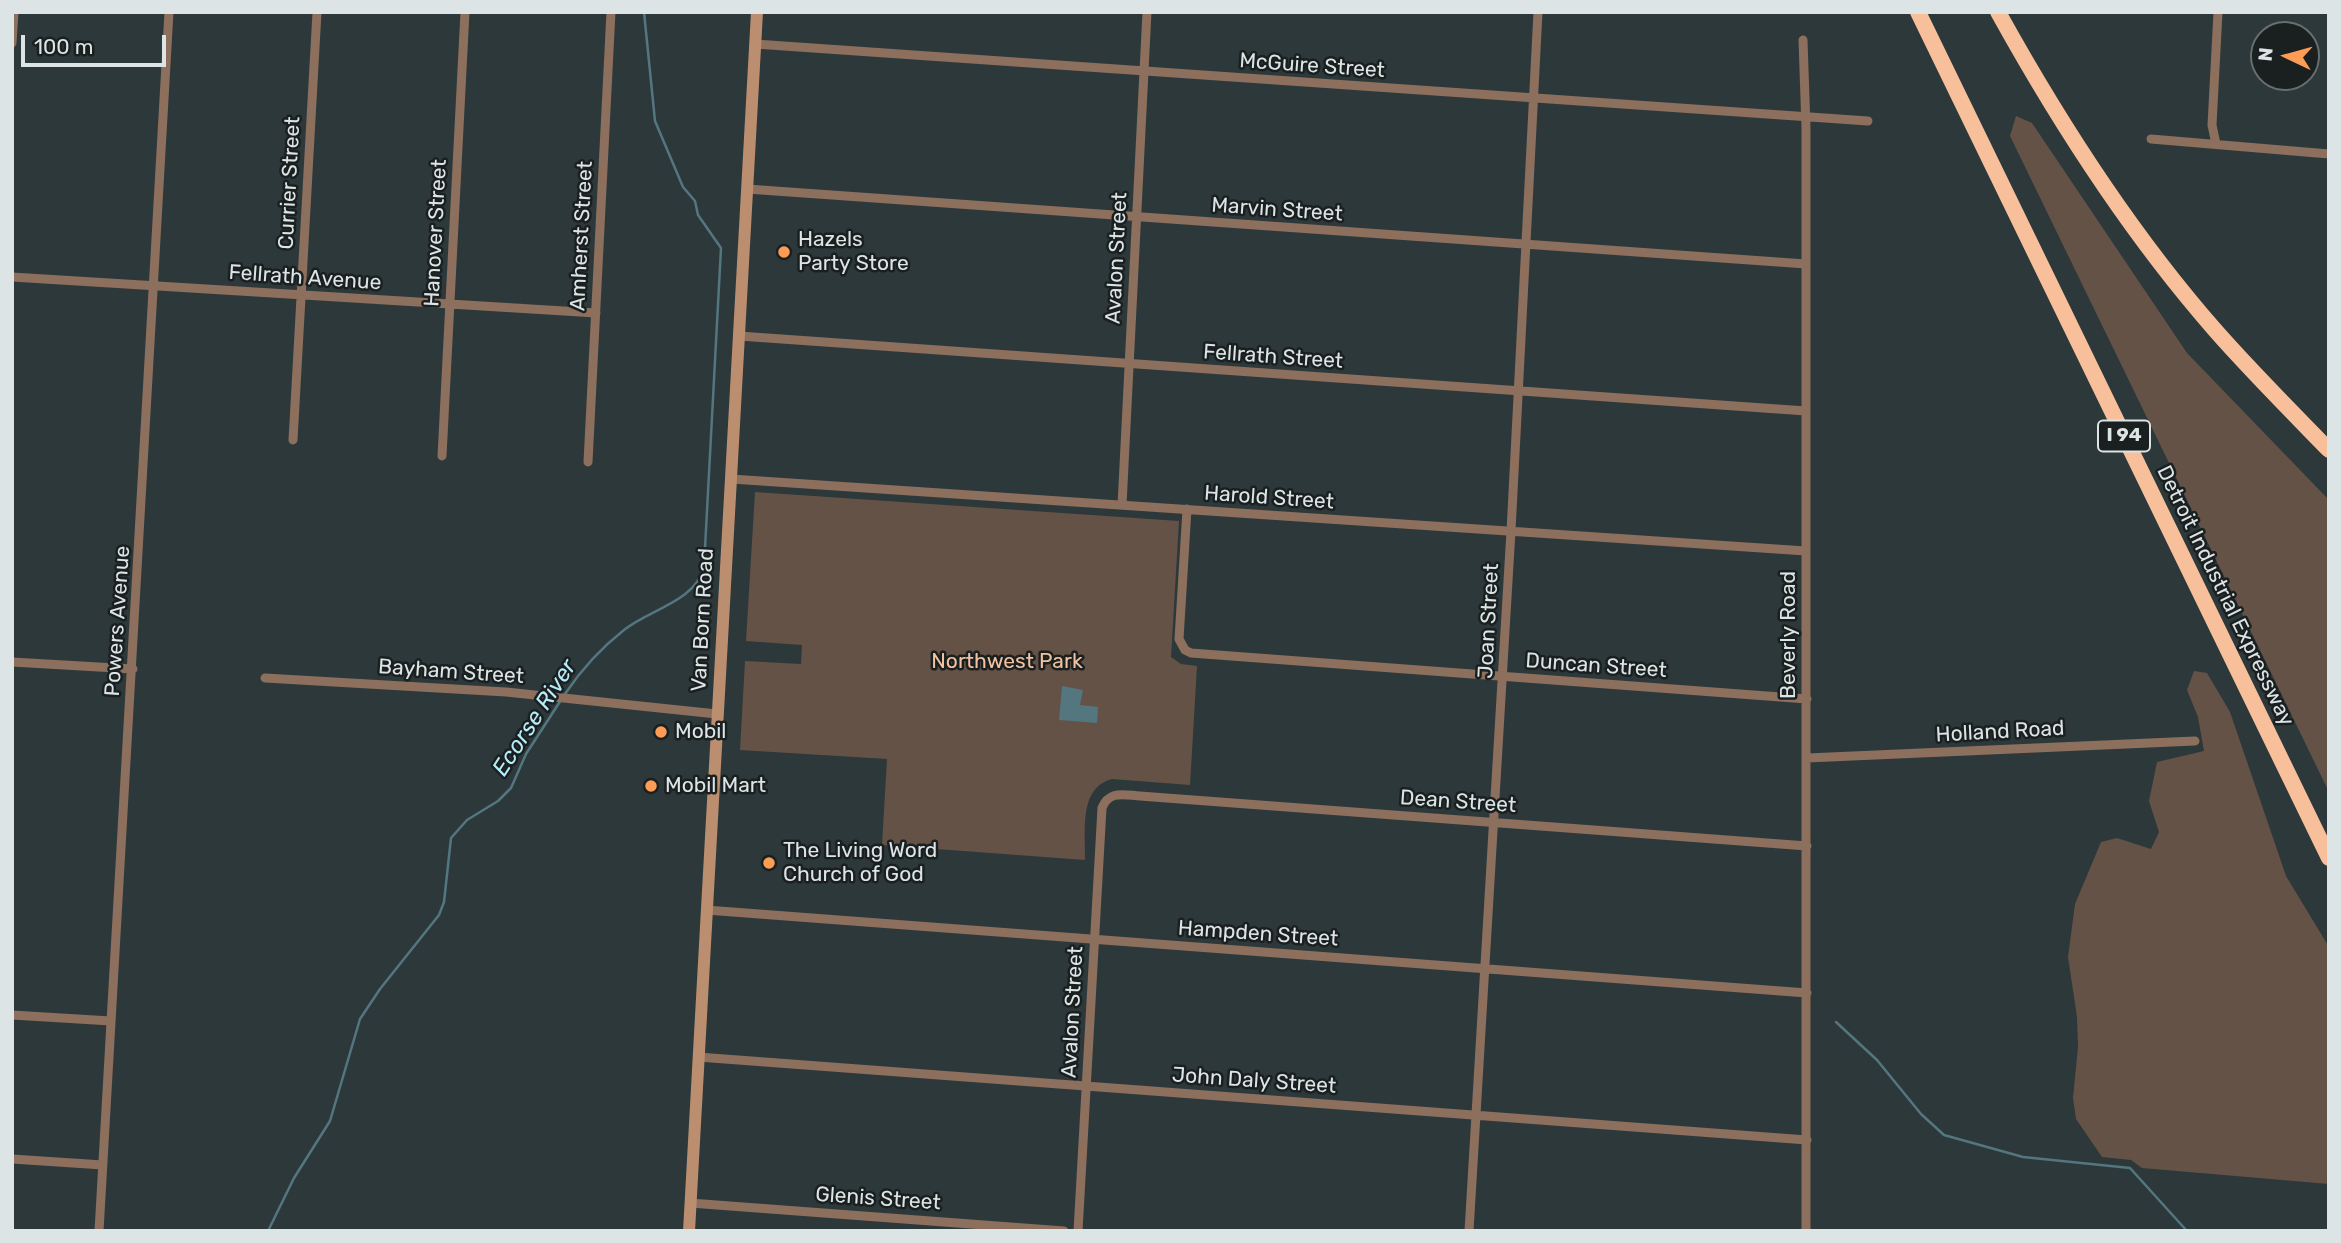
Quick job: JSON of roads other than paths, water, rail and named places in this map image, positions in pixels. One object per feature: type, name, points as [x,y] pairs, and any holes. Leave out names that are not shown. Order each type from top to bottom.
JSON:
[{"type":"highway","points":[[1998,12],[2045,97],[2139,234],[2215,330],[2329,450]]},
{"type":"highway","name":"Detroit Industrial Expressway","points":[[1919,13],[2329,858]]},
{"type":"main road","name":"Van Born Road","points":[[689,1231],[757,12]]},
{"type":"street","points":[[12,43],[14,12]]},
{"type":"street","name":"Powers Avenue","points":[[99,1231],[169,12]]},
{"type":"street","name":"Currier Street","points":[[293,440],[317,12]]},
{"type":"street","name":"Hanover Street","points":[[442,456],[465,12]]},
{"type":"street","name":"Amherst Street","points":[[588,462],[611,12]]},
{"type":"street","name":"Avalon Street","points":[[1122,505],[1147,12]]},
{"type":"street","name":"Joan Street","points":[[1469,1231],[1503,676],[1538,12]]},
{"type":"street","points":[[2216,144],[2213,125],[2218,12]]},
{"type":"street","name":"Beverly Road","points":[[1803,40],[1806,116],[1806,1231]]},
{"type":"street","name":"McGuire Street","points":[[755,44],[1868,121]]},
{"type":"street","points":[[2151,139],[2329,155]]},
{"type":"street","name":"Marvin Street","points":[[747,189],[1136,219],[1806,264]]},
{"type":"street","name":"Fellrath Avenue","points":[[12,277],[596,313]]},
{"type":"street","name":"Fellrath Street","points":[[739,336],[1806,411]]},
{"type":"street","name":"Harold Street","points":[[731,478],[1806,551]]},
{"type":"street","name":"Duncan Street","points":[[1187,509],[1179,639],[1191,653],[1807,699]]},
{"type":"street","points":[[12,662],[133,669]]},
{"type":"street","name":"Bayham Street","points":[[265,678],[506,692],[718,714]]},
{"type":"street","name":"Holland Road","points":[[1807,758],[2195,741]]},
{"type":"street","name":"Dean Street","points":[[1108,797],[1114,794],[1807,846]]},
{"type":"street","name":"Avalon Street","points":[[1078,1231],[1102,808],[1108,797]]},
{"type":"street","name":"Hampden Street","points":[[706,910],[1807,993]]},
{"type":"street","points":[[12,1015],[111,1020]]},
{"type":"street","name":"John Daly Street","points":[[698,1057],[1807,1140]]},
{"type":"street","points":[[12,1159],[103,1165]]},
{"type":"street","name":"Glenis Street","points":[[690,1203],[1063,1231]]},
{"type":"water","points":[[1062,686],[1083,690],[1080,705],[1098,707],[1097,723],[1059,720]]},
{"type":"waterway","name":"Ecorse River","points":[[565,694],[607,644],[635,623],[682,597],[699,579],[704,567],[721,248],[698,215],[695,201],[683,187],[655,121],[644,12]]},
{"type":"waterway","name":"Ecorse River","points":[[268,1231],[294,1178],[330,1121],[360,1019],[380,989],[439,915],[444,902],[451,838],[467,820],[498,801],[511,788],[526,754],[561,700]]},
{"type":"waterway","points":[[1836,1022],[1877,1060],[1921,1114],[1944,1135],[2023,1157],[2130,1168],[2187,1231]]},
{"type":"place","name":"Hazels Party Store","points":[[784,252]]},
{"type":"place","name":"Mobil","points":[[661,732]]},
{"type":"place","name":"Mobil Mart","points":[[651,786]]},
{"type":"place","name":"The Living Word Church of God","points":[[769,863]]},
{"type":"park label","name":"Northwest Park","points":[[1007,662]]}]
